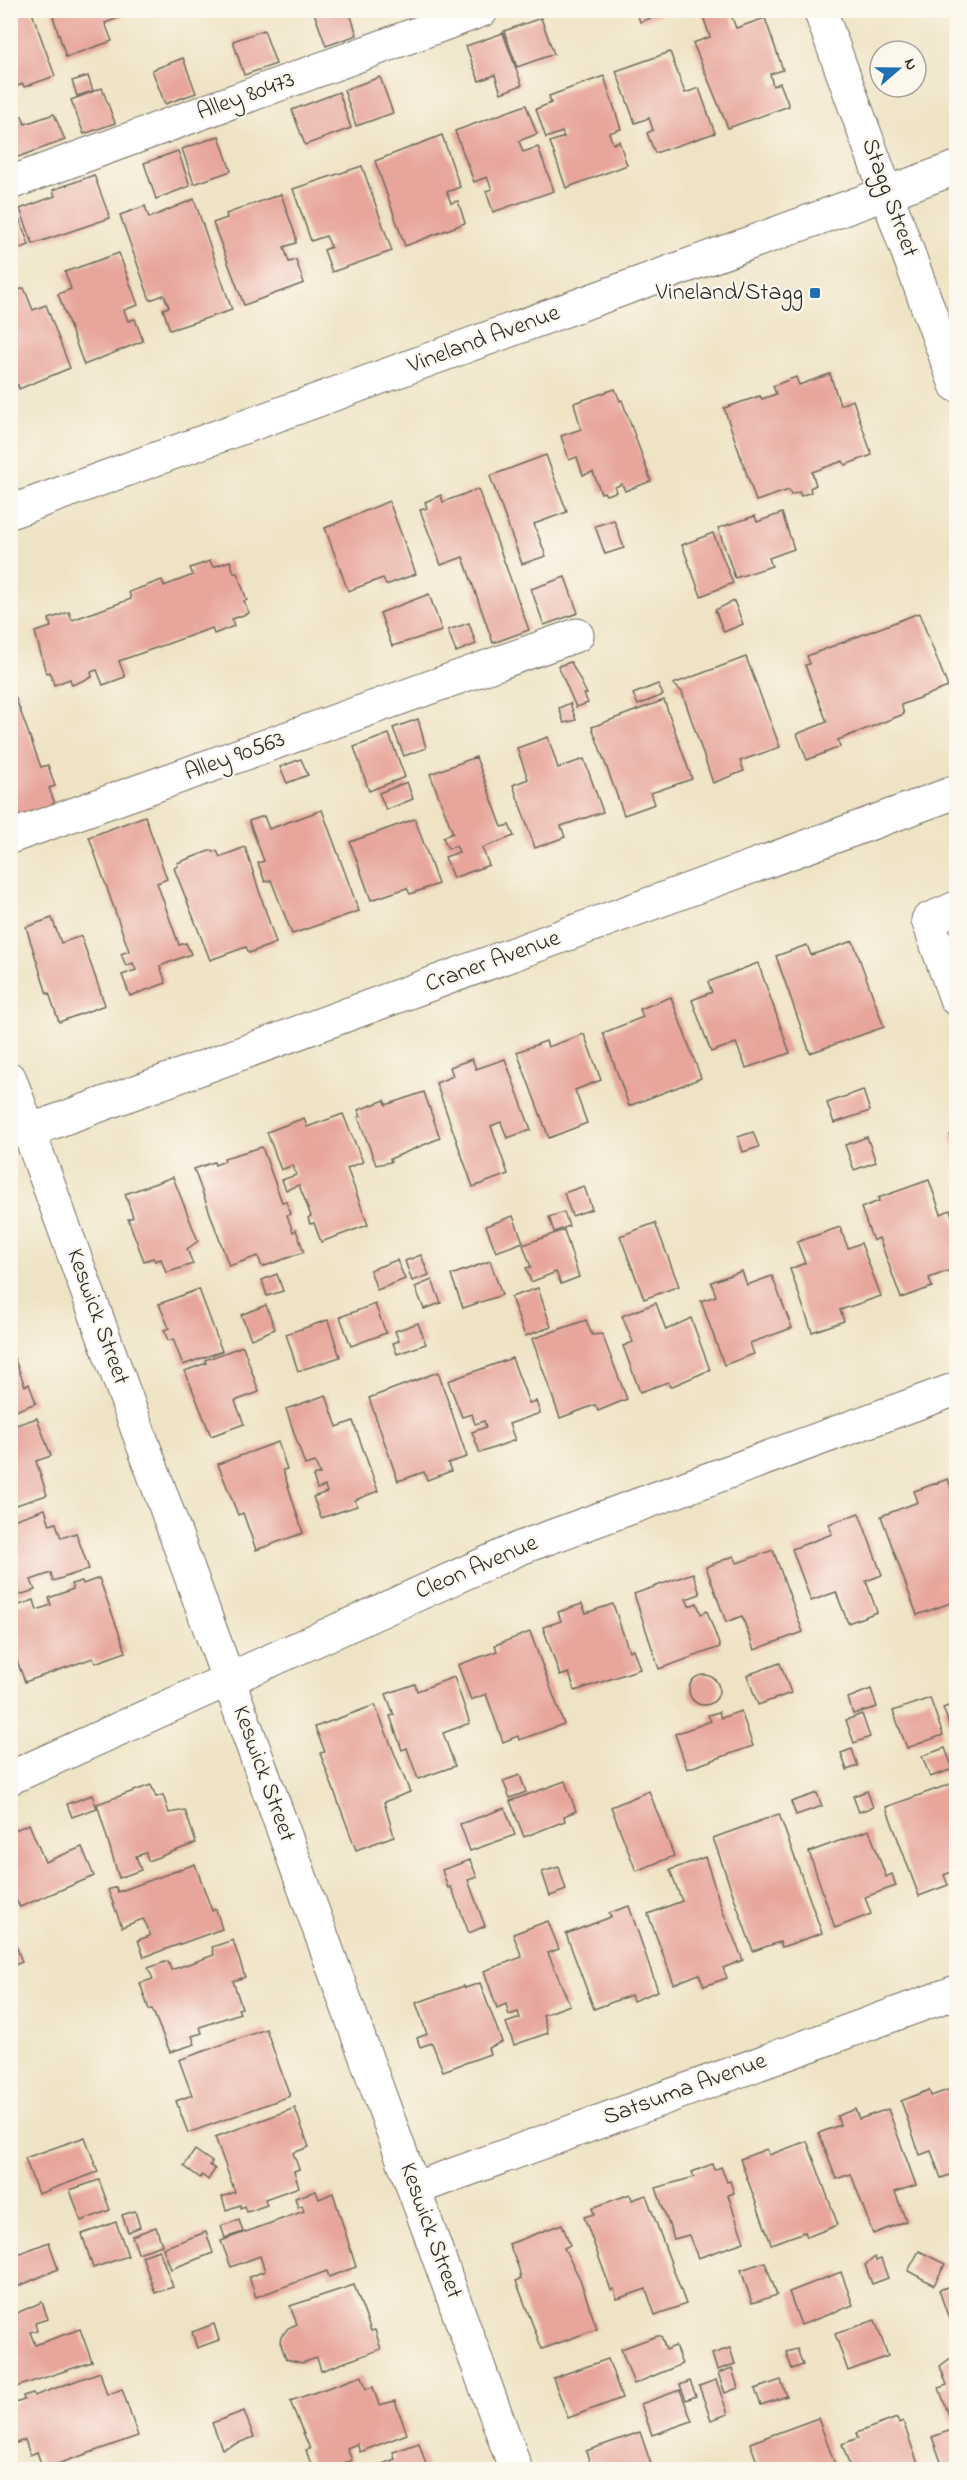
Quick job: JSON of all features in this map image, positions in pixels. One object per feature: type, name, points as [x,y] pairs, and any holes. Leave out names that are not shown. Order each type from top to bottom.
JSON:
[{"type":"street","name":"Alley 80473","points":[[10,183],[482,10]]},
{"type":"street","name":"Stagg Street","points":[[820,10],[957,385]]},
{"type":"street","name":"Vineland Avenue","points":[[10,512],[957,168]]},
{"type":"street","name":"Alley 90563","points":[[10,837],[577,635]]},
{"type":"street","name":"Craner Avenue","points":[[29,1131],[957,792]]},
{"type":"street","points":[[957,908],[928,920],[957,999]]},
{"type":"street","name":"Keswick Street","points":[[10,1079],[516,2469]]},
{"type":"street","name":"Cleon Avenue","points":[[10,1778],[520,1548],[957,1389]]},
{"type":"street","name":"Satsuma Avenue","points":[[414,2189],[957,1992]]},
{"type":"building","points":[[10,10],[31,10],[55,76],[24,87],[23,84],[10,88]]},
{"type":"building","points":[[51,10],[122,10],[124,16],[105,23],[112,41],[66,57]]},
{"type":"building","points":[[313,10],[349,10],[357,35],[326,46]]},
{"type":"building","points":[[636,10],[671,10],[671,11],[640,22]]},
{"type":"building","points":[[701,10],[729,10],[736,28],[765,18],[783,70],[770,74],[773,86],[780,83],[789,106],[728,128],[693,43],[710,37]]},
{"type":"building","points":[[541,18],[554,54],[517,67],[504,31]]},
{"type":"building","points":[[264,30],[276,64],[244,75],[233,41]]},
{"type":"building","points":[[503,33],[522,85],[501,93],[495,75],[479,81],[466,46]]},
{"type":"building","points":[[670,52],[685,93],[699,88],[715,133],[655,153],[647,133],[653,130],[649,118],[635,123],[616,71]]},
{"type":"building","points":[[183,58],[196,93],[165,104],[152,70]]},
{"type":"building","points":[[88,76],[93,91],[77,96],[72,81]]},
{"type":"building","points":[[604,76],[621,129],[609,133],[613,144],[619,141],[627,165],[566,188],[550,142],[564,137],[562,132],[546,138],[536,109],[551,103],[549,96]]},
{"type":"building","points":[[380,77],[393,113],[356,126],[344,90]]},
{"type":"building","points":[[102,88],[115,123],[84,134],[71,100]]},
{"type":"building","points":[[339,92],[351,128],[305,145],[292,110]]},
{"type":"building","points":[[526,105],[537,134],[519,141],[523,152],[538,147],[554,191],[493,212],[486,191],[492,189],[487,177],[474,182],[455,131]]},
{"type":"building","points":[[54,114],[65,140],[10,160],[10,121],[22,116],[25,124]]},
{"type":"building","points":[[442,135],[460,187],[447,192],[451,203],[458,201],[465,223],[405,246],[375,161]]},
{"type":"building","points":[[219,136],[231,171],[194,184],[182,149]]},
{"type":"building","points":[[178,151],[190,186],[156,199],[144,163]]},
{"type":"building","points":[[362,166],[392,251],[332,272],[324,250],[331,247],[326,236],[311,241],[293,189]]},
{"type":"building","points":[[94,175],[110,218],[33,244],[20,209],[55,196],[53,190]]},
{"type":"building","points":[[281,194],[296,237],[296,243],[284,247],[289,262],[296,260],[304,283],[244,305],[213,223],[227,218],[226,214]]},
{"type":"building","points":[[194,199],[232,310],[170,330],[163,309],[169,307],[164,295],[150,300],[120,215],[145,206],[149,218]]},
{"type":"building","points":[[16,210],[29,245],[10,252],[10,212]]},
{"type":"building","points":[[119,253],[138,305],[124,310],[128,321],[135,319],[143,341],[84,365],[58,294],[71,289],[65,272]]},
{"type":"building","points":[[24,288],[33,310],[46,305],[70,368],[19,389],[18,385],[10,388],[10,293]]},
{"type":"building","points":[[830,374],[840,405],[853,400],[872,455],[845,465],[843,461],[812,472],[816,485],[810,488],[811,492],[801,496],[799,492],[791,495],[789,490],[756,501],[724,408],[760,396],[762,399],[776,394],[773,386],[796,377],[799,385]]},
{"type":"building","points":[[615,389],[620,401],[622,400],[651,481],[625,491],[622,484],[615,487],[616,492],[606,495],[604,492],[601,493],[593,472],[583,475],[577,457],[569,460],[561,436],[581,429],[574,403]]},
{"type":"building","points":[[546,455],[567,512],[534,524],[546,556],[522,564],[490,476]]},
{"type":"building","points":[[478,489],[529,630],[493,643],[463,557],[441,565],[420,510],[427,508],[425,502],[441,495],[443,502]]},
{"type":"building","points":[[389,501],[416,574],[386,585],[383,578],[348,591],[325,528]]},
{"type":"building","points":[[782,513],[794,549],[769,558],[772,566],[735,578],[718,528],[755,516],[757,522]]},
{"type":"building","points":[[614,520],[624,548],[605,554],[595,526]]},
{"type":"building","points":[[713,533],[733,583],[701,596],[682,545]]},
{"type":"building","points":[[210,561],[213,567],[230,561],[247,600],[244,601],[249,613],[232,619],[234,626],[214,634],[212,628],[119,661],[125,677],[103,685],[97,670],[91,672],[92,677],[72,685],[70,679],[54,685],[50,672],[46,673],[35,632],[51,627],[49,619],[69,612],[72,620],[131,599],[129,592],[162,580],[164,586],[193,575],[190,568]]},
{"type":"building","points":[[565,577],[578,613],[544,625],[531,589]]},
{"type":"building","points":[[429,594],[442,631],[392,646],[380,613]]},
{"type":"building","points":[[734,601],[743,624],[724,632],[715,610]]},
{"type":"building","points":[[919,613],[948,687],[901,705],[904,714],[838,740],[840,747],[807,760],[797,734],[827,722],[805,665],[810,664],[807,656]]},
{"type":"building","points":[[469,623],[476,644],[456,652],[448,630]]},
{"type":"building","points":[[746,657],[780,747],[740,761],[744,771],[713,783],[682,692],[673,684]]},
{"type":"building","points":[[571,662],[587,694],[584,694],[588,703],[576,707],[558,666]]},
{"type":"building","points":[[10,683],[41,767],[48,765],[55,786],[49,788],[55,804],[10,820]]},
{"type":"building","points":[[658,684],[663,695],[638,705],[633,694]]},
{"type":"building","points":[[664,700],[692,779],[651,793],[655,804],[624,815],[592,727]]},
{"type":"building","points":[[570,703],[576,720],[564,723],[559,708]]},
{"type":"building","points":[[418,719],[426,748],[404,756],[393,728]]},
{"type":"building","points":[[389,734],[405,777],[369,791],[354,747]]},
{"type":"building","points":[[548,737],[558,768],[584,759],[603,812],[561,826],[565,837],[535,848],[513,785],[528,779],[517,748]]},
{"type":"building","points":[[476,757],[502,827],[509,825],[514,836],[482,848],[489,865],[453,878],[445,857],[459,852],[456,846],[448,849],[443,837],[453,833],[430,774]]},
{"type":"building","points":[[301,759],[308,775],[287,783],[280,767]]},
{"type":"building","points":[[407,782],[413,799],[386,810],[379,793]]},
{"type":"building","points":[[322,810],[359,911],[292,934],[271,880],[265,882],[258,863],[264,861],[249,821],[264,816],[269,829]]},
{"type":"building","points":[[145,816],[167,879],[157,883],[179,945],[186,943],[191,954],[160,966],[166,983],[130,996],[122,975],[136,970],[133,963],[126,966],[121,954],[129,951],[89,837]]},
{"type":"building","points":[[415,819],[438,884],[410,894],[407,888],[371,900],[350,842]]},
{"type":"building","points":[[245,847],[276,943],[249,953],[246,947],[210,960],[174,868],[178,866],[177,863],[212,850],[217,851],[220,857]]},
{"type":"building","points":[[52,918],[61,943],[81,936],[105,1005],[59,1022],[49,993],[47,994],[26,927]]},
{"type":"building","points":[[853,941],[884,1027],[810,1053],[776,956],[807,945],[811,955]]},
{"type":"building","points":[[758,963],[790,1053],[746,1068],[736,1043],[711,1052],[692,1000],[712,992],[708,982]]},
{"type":"building","points":[[671,997],[701,1078],[629,1106],[603,1033],[643,1017],[640,1009]]},
{"type":"building","points":[[584,1034],[601,1080],[575,1090],[587,1123],[549,1138],[517,1052],[546,1041],[548,1047]]},
{"type":"building","points":[[472,1059],[476,1069],[505,1059],[531,1130],[507,1138],[501,1122],[491,1126],[508,1174],[473,1187],[436,1083],[453,1076],[450,1067]]},
{"type":"building","points":[[863,1090],[870,1111],[834,1123],[827,1103]]},
{"type":"building","points":[[424,1092],[440,1138],[390,1159],[391,1162],[376,1165],[358,1117],[361,1116],[358,1110],[385,1100],[386,1105]]},
{"type":"building","points":[[343,1114],[363,1162],[347,1168],[368,1225],[321,1242],[314,1223],[310,1224],[308,1218],[311,1216],[299,1185],[286,1190],[282,1180],[296,1175],[293,1165],[281,1170],[267,1132],[304,1118],[307,1127]]},
{"type":"building","points":[[753,1132],[759,1147],[743,1152],[738,1137]]},
{"type":"building","points":[[956,1133],[956,1153],[950,1135]]},
{"type":"building","points":[[867,1137],[876,1162],[854,1170],[845,1145]]},
{"type":"building","points":[[262,1147],[282,1202],[286,1201],[290,1214],[287,1215],[293,1232],[296,1230],[304,1252],[262,1267],[258,1256],[229,1266],[194,1169],[214,1162],[215,1165],[225,1161],[224,1158]]},
{"type":"building","points":[[173,1177],[198,1241],[187,1249],[193,1264],[166,1273],[161,1259],[155,1261],[153,1258],[144,1261],[128,1219],[133,1217],[125,1194]]},
{"type":"building","points":[[929,1180],[941,1214],[950,1210],[956,1227],[956,1268],[929,1278],[932,1287],[901,1298],[879,1238],[873,1241],[861,1208],[879,1201],[878,1198]]},
{"type":"building","points":[[584,1186],[592,1209],[572,1216],[564,1193]]},
{"type":"building","points":[[564,1212],[569,1226],[554,1232],[549,1217]]},
{"type":"building","points":[[513,1216],[523,1242],[496,1252],[486,1226]]},
{"type":"building","points":[[655,1223],[679,1286],[644,1299],[620,1236]]},
{"type":"building","points":[[840,1227],[848,1248],[861,1243],[881,1296],[840,1310],[844,1321],[812,1332],[790,1269],[805,1263],[797,1242]]},
{"type":"building","points":[[564,1230],[579,1277],[561,1284],[556,1272],[531,1282],[526,1268],[531,1267],[523,1245]]},
{"type":"building","points":[[421,1255],[429,1275],[412,1281],[405,1261]]},
{"type":"building","points":[[397,1260],[405,1279],[377,1290],[370,1270]]},
{"type":"building","points":[[490,1261],[502,1295],[463,1308],[451,1275]]},
{"type":"building","points":[[742,1271],[747,1285],[772,1276],[792,1328],[750,1343],[754,1354],[724,1365],[701,1301],[716,1296],[711,1282]]},
{"type":"building","points":[[277,1274],[283,1291],[267,1296],[262,1280]]},
{"type":"building","points":[[432,1280],[441,1303],[424,1309],[415,1287]]},
{"type":"building","points":[[538,1288],[551,1327],[525,1336],[511,1297]]},
{"type":"building","points":[[199,1289],[222,1351],[183,1365],[173,1339],[168,1341],[164,1330],[169,1328],[159,1304]]},
{"type":"building","points":[[656,1303],[666,1330],[691,1318],[710,1370],[670,1387],[668,1382],[640,1392],[623,1346],[633,1342],[622,1316]]},
{"type":"building","points":[[375,1304],[386,1333],[351,1346],[340,1317]]},
{"type":"building","points":[[266,1305],[275,1329],[251,1339],[241,1315]]},
{"type":"building","points":[[328,1320],[340,1357],[298,1371],[286,1334]]},
{"type":"building","points":[[586,1320],[592,1335],[602,1334],[627,1399],[598,1411],[595,1405],[560,1418],[532,1339]]},
{"type":"building","points":[[418,1323],[426,1344],[397,1354],[393,1343],[399,1341],[395,1331]]},
{"type":"building","points":[[243,1346],[259,1392],[235,1401],[244,1424],[211,1436],[185,1371],[206,1363],[205,1360]]},
{"type":"building","points":[[10,1347],[25,1386],[29,1384],[36,1403],[10,1413]]},
{"type":"building","points":[[512,1358],[529,1403],[536,1401],[540,1413],[509,1424],[515,1440],[480,1453],[472,1432],[486,1427],[484,1421],[475,1424],[472,1414],[462,1417],[448,1381]]},
{"type":"building","points":[[438,1372],[467,1457],[448,1463],[451,1471],[427,1480],[424,1472],[398,1481],[369,1398]]},
{"type":"building","points":[[326,1395],[337,1427],[353,1421],[378,1491],[355,1500],[357,1506],[321,1518],[313,1497],[327,1492],[325,1486],[317,1489],[313,1476],[320,1474],[315,1462],[305,1465],[286,1409]]},
{"type":"building","points":[[37,1418],[51,1456],[36,1461],[47,1495],[10,1507],[10,1427]]},
{"type":"building","points":[[278,1442],[287,1469],[283,1470],[303,1533],[256,1550],[243,1513],[238,1515],[218,1464]]},
{"type":"building","points":[[948,1479],[956,1503],[956,1601],[917,1615],[881,1516],[918,1502],[914,1491]]},
{"type":"building","points":[[45,1509],[50,1525],[56,1523],[61,1538],[76,1533],[89,1569],[53,1581],[51,1573],[31,1580],[35,1590],[10,1598],[10,1521]]},
{"type":"building","points":[[859,1513],[882,1575],[866,1581],[877,1612],[848,1623],[836,1592],[811,1601],[792,1549],[832,1534],[829,1524]]},
{"type":"building","points":[[773,1550],[803,1632],[754,1650],[742,1616],[726,1622],[706,1567],[734,1556],[737,1563]]},
{"type":"building","points":[[693,1573],[700,1594],[686,1599],[689,1606],[697,1603],[701,1614],[707,1611],[720,1647],[659,1669],[634,1594]]},
{"type":"building","points":[[99,1578],[126,1652],[95,1663],[93,1658],[25,1682],[10,1642],[10,1608],[34,1600],[37,1610],[51,1605],[49,1598],[73,1589],[71,1584],[82,1581],[83,1584]]},
{"type":"building","points":[[582,1604],[586,1613],[613,1604],[629,1651],[633,1649],[640,1669],[575,1691],[569,1673],[560,1676],[543,1627],[561,1621],[558,1612]]},
{"type":"building","points":[[530,1632],[564,1724],[519,1740],[518,1736],[503,1742],[486,1694],[471,1700],[458,1665],[497,1651],[495,1645]]},
{"type":"building","points":[[780,1663],[791,1693],[758,1705],[747,1675]]},
{"type":"building","points":[[704,1675],[710,1676],[718,1684],[718,1696],[710,1704],[704,1705],[698,1704],[690,1696],[689,1690],[690,1684],[698,1676]]},
{"type":"building","points":[[454,1677],[470,1723],[443,1733],[455,1766],[418,1779],[407,1748],[402,1750],[390,1716],[394,1715],[386,1694],[415,1684],[417,1691]]},
{"type":"building","points":[[871,1689],[877,1707],[853,1714],[848,1698]]},
{"type":"building","points":[[930,1698],[943,1735],[907,1748],[893,1711]]},
{"type":"building","points":[[956,1703],[956,1736],[954,1737],[943,1708]]},
{"type":"building","points":[[375,1705],[410,1792],[384,1802],[394,1836],[356,1850],[320,1753],[325,1752],[315,1727]]},
{"type":"building","points":[[741,1711],[753,1746],[687,1769],[675,1734],[711,1721],[708,1715],[719,1712],[721,1718]]},
{"type":"building","points":[[862,1714],[870,1737],[854,1743],[846,1720]]},
{"type":"building","points":[[945,1748],[953,1769],[930,1777],[922,1756]]},
{"type":"building","points":[[852,1749],[858,1766],[847,1770],[841,1753]]},
{"type":"building","points":[[520,1775],[526,1792],[510,1798],[503,1781]]},
{"type":"building","points":[[565,1781],[576,1811],[564,1816],[565,1821],[524,1837],[510,1801]]},
{"type":"building","points":[[956,1782],[956,1870],[944,1875],[948,1885],[919,1896],[886,1807]]},
{"type":"building","points":[[151,1785],[156,1797],[163,1795],[169,1813],[185,1810],[196,1843],[148,1861],[146,1853],[136,1856],[141,1870],[119,1878],[97,1804]]},
{"type":"building","points":[[649,1791],[674,1856],[636,1871],[611,1807]]},
{"type":"building","points":[[867,1791],[873,1807],[859,1812],[853,1796]]},
{"type":"building","points":[[817,1793],[822,1806],[796,1815],[791,1802]]},
{"type":"building","points":[[92,1795],[97,1808],[72,1817],[67,1804]]},
{"type":"building","points":[[505,1808],[515,1835],[470,1851],[460,1824]]},
{"type":"building","points":[[779,1814],[822,1933],[782,1947],[780,1942],[753,1951],[713,1838]]},
{"type":"building","points":[[29,1824],[45,1862],[82,1847],[94,1876],[20,1907],[10,1890],[10,1832]]},
{"type":"building","points":[[869,1830],[886,1877],[892,1874],[896,1886],[865,1897],[871,1914],[835,1928],[809,1852]]},
{"type":"building","points":[[705,1857],[723,1912],[743,1960],[723,1968],[727,1978],[704,1986],[699,1974],[674,1984],[648,1914],[682,1901],[670,1870]]},
{"type":"building","points":[[470,1860],[477,1877],[468,1880],[485,1926],[469,1933],[442,1870]]},
{"type":"building","points":[[195,1864],[212,1911],[216,1909],[222,1929],[144,1957],[138,1940],[150,1936],[147,1926],[143,1919],[122,1927],[108,1890],[116,1887],[118,1892]]},
{"type":"building","points":[[559,1867],[566,1890],[550,1896],[542,1872]]},
{"type":"building","points":[[629,1906],[658,1991],[633,2001],[631,1995],[594,2009],[566,1934],[611,1917],[609,1913]]},
{"type":"building","points":[[548,1921],[559,1949],[548,1953],[570,2005],[543,2015],[548,2033],[514,2045],[506,2023],[520,2018],[518,2012],[509,2015],[506,2004],[497,2008],[484,1971],[522,1957],[513,1934]]},
{"type":"building","points":[[233,1940],[245,1977],[233,1981],[242,2008],[238,2009],[240,2013],[200,2027],[202,2033],[192,2036],[195,2044],[170,2052],[152,2009],[149,2010],[140,1983],[153,1979],[148,1968],[168,1961],[171,1970],[214,1955],[212,1947]]},
{"type":"building","points":[[16,1945],[22,1962],[10,1967],[10,1947]]},
{"type":"building","points":[[480,1983],[502,2042],[488,2048],[490,2054],[443,2071],[432,2043],[420,2047],[417,2038],[427,2034],[416,2003],[464,1986],[465,1988]]},
{"type":"building","points":[[266,2029],[290,2096],[188,2133],[176,2101],[192,2095],[179,2060]]},
{"type":"building","points":[[956,2087],[956,2173],[941,2178],[931,2151],[920,2155],[901,2101],[929,2090],[931,2096]]},
{"type":"building","points":[[295,2108],[309,2147],[293,2153],[299,2169],[294,2171],[299,2187],[265,2199],[267,2205],[247,2212],[245,2206],[241,2208],[240,2205],[226,2210],[222,2197],[235,2192],[215,2137]]},
{"type":"building","points":[[855,2109],[859,2119],[888,2109],[916,2185],[895,2192],[906,2221],[873,2234],[851,2174],[836,2179],[819,2133],[840,2125],[837,2116]]},
{"type":"building","points":[[85,2137],[98,2172],[38,2194],[25,2158]]},
{"type":"building","points":[[807,2141],[838,2225],[807,2237],[805,2232],[771,2244],[740,2159],[767,2149],[769,2155]]},
{"type":"building","points":[[195,2150],[212,2162],[210,2165],[215,2169],[208,2180],[202,2175],[200,2178],[184,2166]]},
{"type":"building","points":[[712,2164],[714,2170],[721,2167],[727,2182],[730,2181],[734,2193],[728,2195],[744,2242],[698,2258],[689,2235],[674,2239],[656,2188],[694,2177],[692,2172]]},
{"type":"building","points":[[99,2180],[110,2210],[81,2221],[70,2190]]},
{"type":"building","points":[[316,2191],[319,2199],[333,2193],[356,2267],[329,2277],[327,2271],[256,2297],[249,2277],[265,2271],[260,2256],[231,2267],[221,2241],[304,2211],[302,2205],[298,2207],[295,2198]]},
{"type":"building","points":[[630,2194],[632,2200],[646,2195],[686,2304],[655,2315],[646,2289],[617,2299],[614,2289],[611,2290],[584,2217],[594,2214],[592,2208]]},
{"type":"building","points":[[135,2211],[140,2227],[128,2232],[122,2215]]},
{"type":"building","points":[[239,2220],[243,2232],[225,2238],[221,2226]]},
{"type":"building","points":[[116,2222],[128,2256],[93,2268],[82,2234]]},
{"type":"building","points":[[562,2224],[570,2245],[564,2248],[580,2279],[597,2329],[542,2349],[516,2281],[521,2279],[509,2244]]},
{"type":"building","points":[[156,2227],[162,2245],[138,2253],[132,2236]]},
{"type":"building","points":[[206,2232],[213,2253],[171,2269],[163,2248]]},
{"type":"building","points":[[49,2242],[58,2269],[10,2290],[10,2257]]},
{"type":"building","points":[[159,2250],[173,2287],[155,2293],[142,2256]]},
{"type":"building","points":[[919,2251],[945,2264],[934,2285],[908,2271]]},
{"type":"building","points":[[875,2257],[876,2261],[881,2259],[888,2278],[872,2284],[865,2265]]},
{"type":"building","points":[[765,2262],[777,2295],[752,2303],[741,2270]]},
{"type":"building","points":[[841,2272],[853,2305],[801,2325],[789,2292]]},
{"type":"building","points":[[956,2284],[956,2316],[949,2319],[939,2290]]},
{"type":"building","points":[[354,2285],[371,2331],[375,2330],[381,2349],[321,2371],[317,2358],[302,2363],[286,2359],[280,2342],[281,2337],[288,2328],[297,2324],[290,2306]]},
{"type":"building","points":[[42,2302],[48,2319],[35,2323],[37,2330],[30,2332],[35,2345],[80,2329],[92,2362],[10,2389],[10,2316]]},
{"type":"building","points":[[875,2320],[888,2356],[848,2371],[835,2334]]},
{"type":"building","points":[[214,2324],[219,2340],[197,2348],[192,2332]]},
{"type":"building","points":[[661,2336],[666,2350],[675,2346],[682,2364],[634,2384],[621,2349]]},
{"type":"building","points":[[730,2348],[735,2364],[717,2370],[712,2354]]},
{"type":"building","points":[[797,2349],[803,2365],[792,2369],[786,2352]]},
{"type":"building","points":[[956,2354],[956,2470],[944,2470],[932,2437],[954,2429],[939,2388],[947,2385],[940,2366]]},
{"type":"building","points":[[608,2359],[622,2398],[568,2418],[553,2378]]},
{"type":"building","points":[[732,2368],[738,2388],[725,2393],[718,2373]]},
{"type":"building","points":[[100,2372],[107,2395],[122,2389],[138,2436],[43,2469],[37,2452],[30,2455],[25,2440],[10,2445],[10,2405],[24,2400],[23,2396],[33,2393],[34,2396]]},
{"type":"building","points":[[362,2376],[366,2389],[373,2387],[379,2405],[395,2401],[407,2434],[360,2452],[357,2444],[347,2448],[352,2460],[327,2470],[313,2470],[306,2450],[310,2449],[290,2401]]},
{"type":"building","points":[[716,2380],[728,2414],[711,2420],[699,2386]]},
{"type":"building","points":[[781,2380],[787,2396],[761,2405],[755,2389]]},
{"type":"building","points":[[690,2381],[696,2396],[686,2400],[680,2385]]},
{"type":"building","points":[[680,2390],[692,2421],[652,2435],[641,2404]]},
{"type":"building","points":[[244,2411],[254,2437],[222,2449],[212,2423]]},
{"type":"building","points":[[818,2418],[837,2470],[760,2470],[750,2443]]},
{"type":"building","points":[[897,2418],[899,2423],[903,2421],[920,2470],[851,2470],[842,2444],[858,2438],[856,2433]]},
{"type":"building","points":[[640,2432],[653,2470],[592,2470],[586,2451]]},
{"type":"building","points":[[419,2443],[428,2470],[367,2470],[395,2459],[393,2452]]},
{"type":"place","name":"Vineland/Stagg","points":[[815,293]]}]
